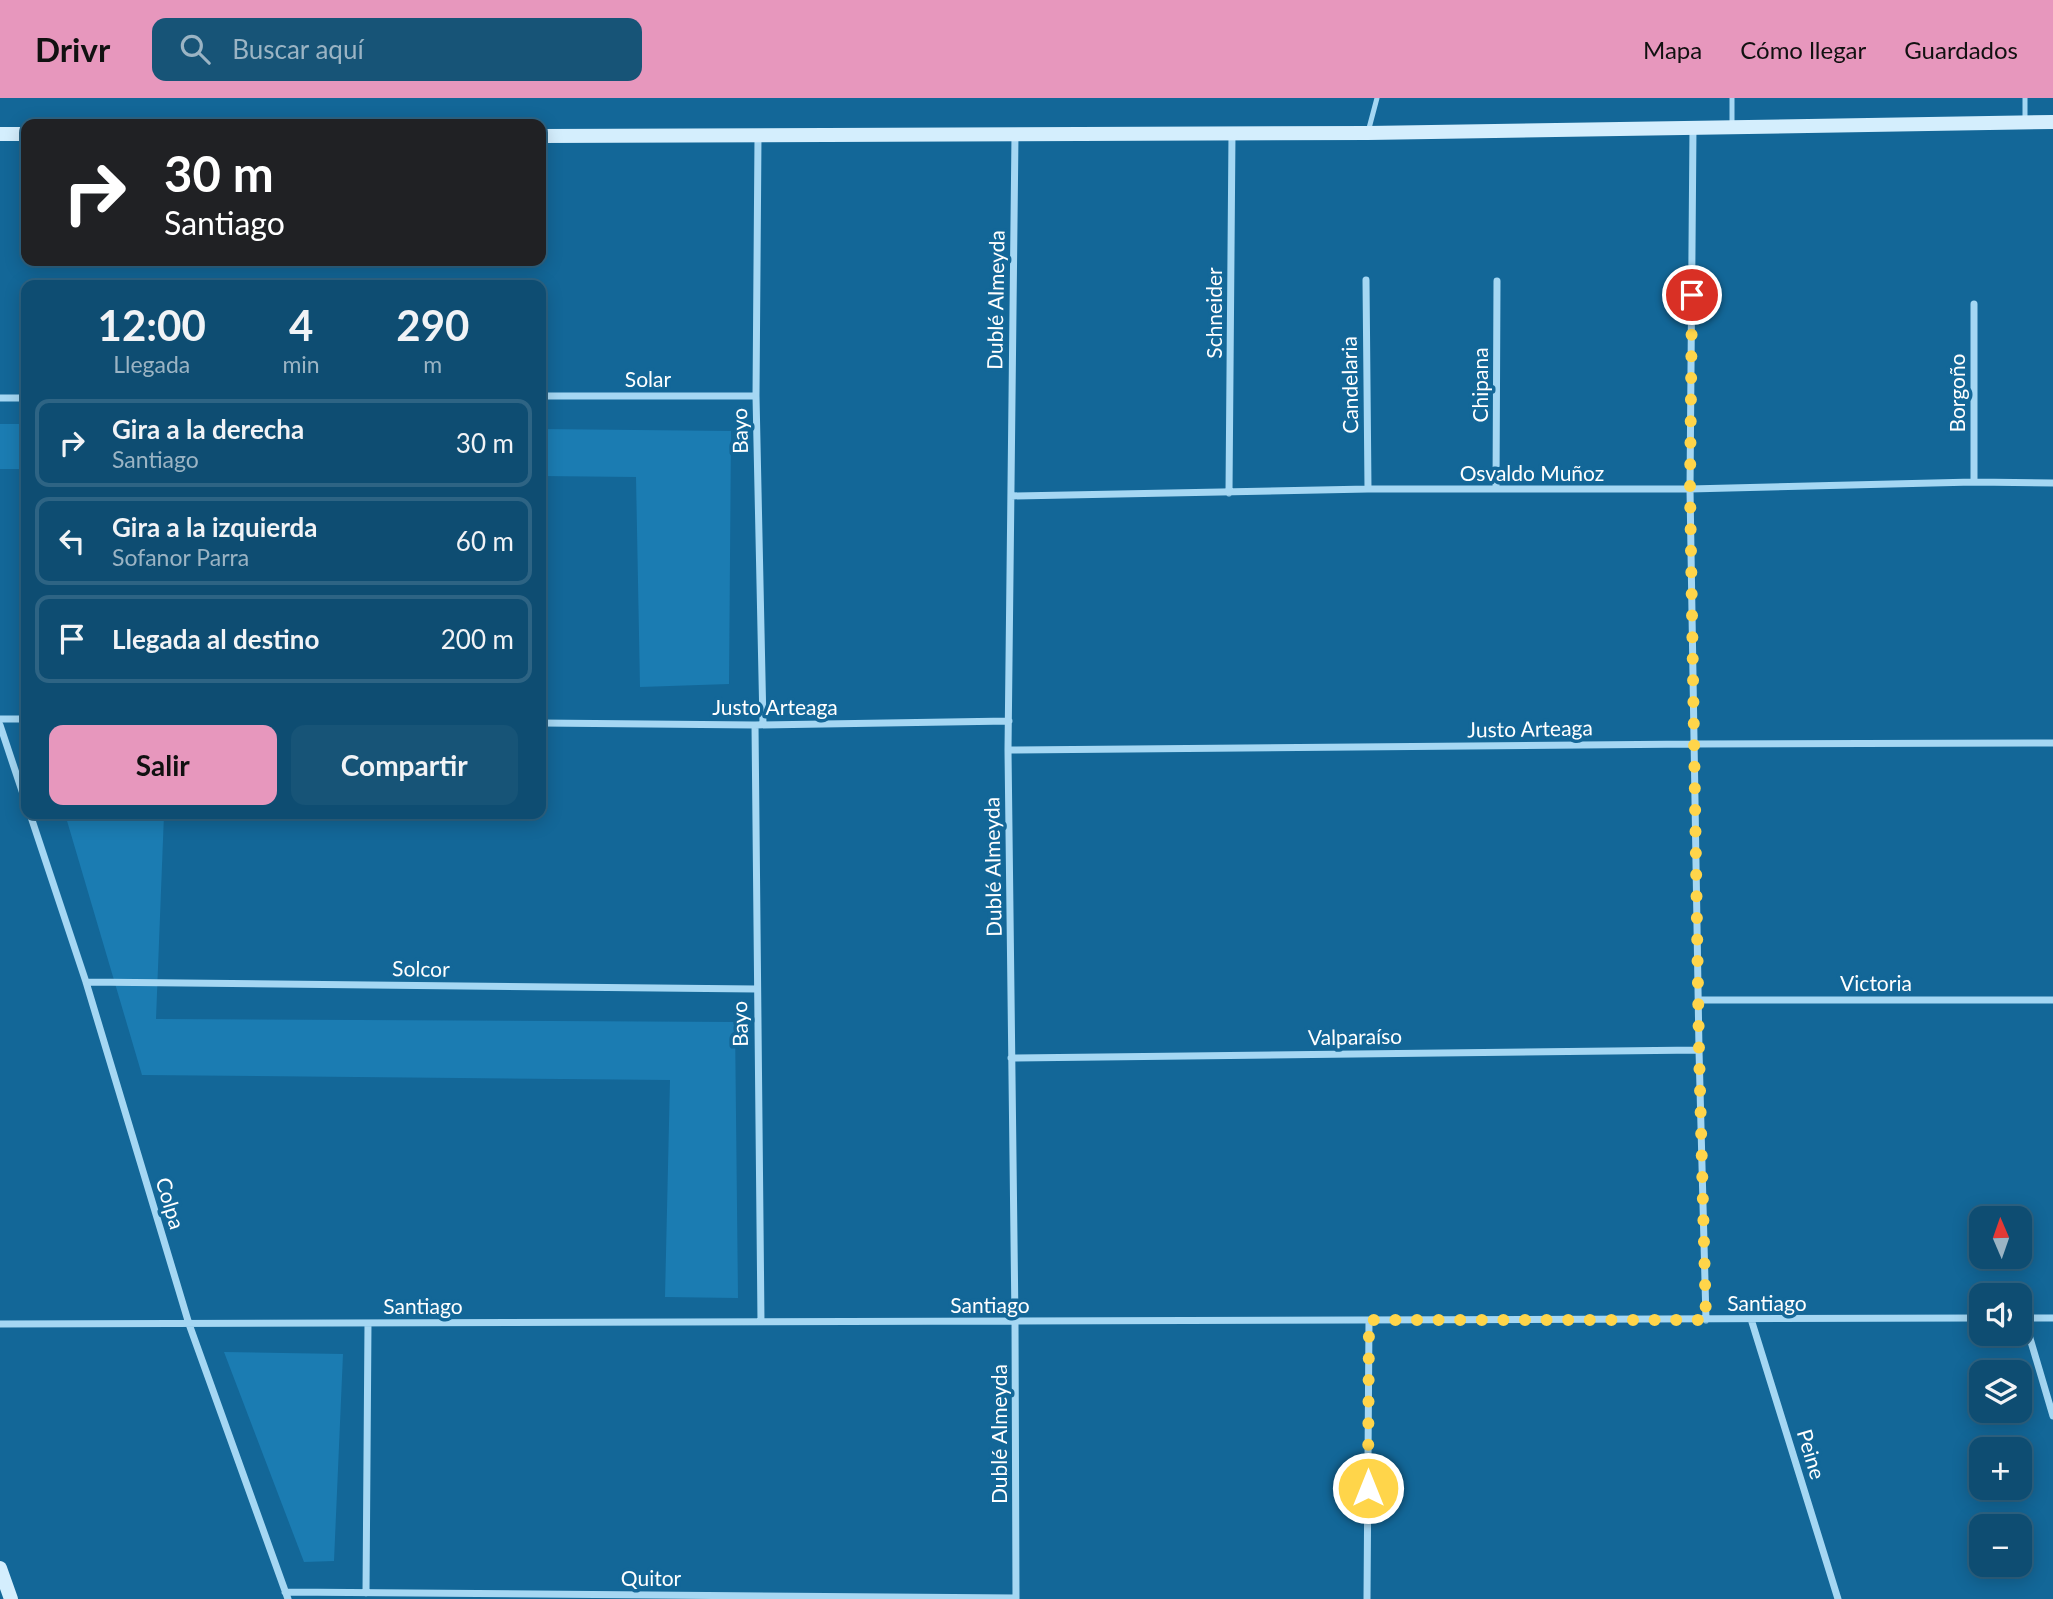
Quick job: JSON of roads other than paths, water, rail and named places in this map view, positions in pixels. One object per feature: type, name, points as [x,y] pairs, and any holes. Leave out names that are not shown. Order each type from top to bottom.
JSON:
[{"type":"street","points":[[546,136],[1368,132],[2053,122]]},
{"type":"street","points":[[1693,128],[1690,489],[1706,1320]]},
{"type":"street","name":"Schneider","points":[[1229,493],[1232,133]]},
{"type":"street","points":[[0,134],[21,134]]},
{"type":"street","name":"Dublé Almeyda","points":[[1015,135],[1008,750],[1016,1599]]},
{"type":"street","name":"Bayo","points":[[758,136],[757,989],[761,1322]]},
{"type":"street","name":"Candelaria","points":[[1366,280],[1368,489]]},
{"type":"street","name":"Chipana","points":[[1496,489],[1497,281]]},
{"type":"street","name":"Borgoño","points":[[1974,304],[1974,482]]},
{"type":"street","name":"Solar","points":[[546,396],[756,396]]},
{"type":"street","points":[[0,398],[21,398]]},
{"type":"street","name":"Osvaldo Muñoz","points":[[1011,496],[1368,489],[1690,489],[1974,482],[2053,483]]},
{"type":"street","points":[[0,719],[21,719]]},
{"type":"street","name":"Justo Arteaga","points":[[546,723],[1009,721]]},
{"type":"street","points":[[0,725],[21,788]]},
{"type":"street","name":"Justo Arteaga","points":[[1008,750],[2053,743]]},
{"type":"street","name":"Colpa","points":[[32,819],[86,982],[189,1324],[287,1595]]},
{"type":"street","name":"Solcor","points":[[86,982],[757,989]]},
{"type":"street","name":"Victoria","points":[[1698,1000],[2053,1000]]},
{"type":"street","name":"Valparaíso","points":[[1012,1058],[1699,1050]]},
{"type":"street","name":"Santiago","points":[[0,1324],[1969,1318]]},
{"type":"street","points":[[2032,1318],[2053,1318]]},
{"type":"street","name":"Peine","points":[[1751,1319],[1838,1599]]},
{"type":"street","points":[[1367,1599],[1369,1320]]},
{"type":"street","points":[[366,1592],[368,1323]]},
{"type":"street","points":[[2031,1346],[2053,1416]]},
{"type":"street","points":[[0,1568],[11,1599]]},
{"type":"street","name":"Quitor","points":[[287,1595],[366,1592],[1016,1599]]},
{"type":"lane","points":[[1368,132],[1377,98]]},
{"type":"lane","points":[[1732,98],[1732,126]]},
{"type":"lane","points":[[2025,98],[2025,122]]}]
